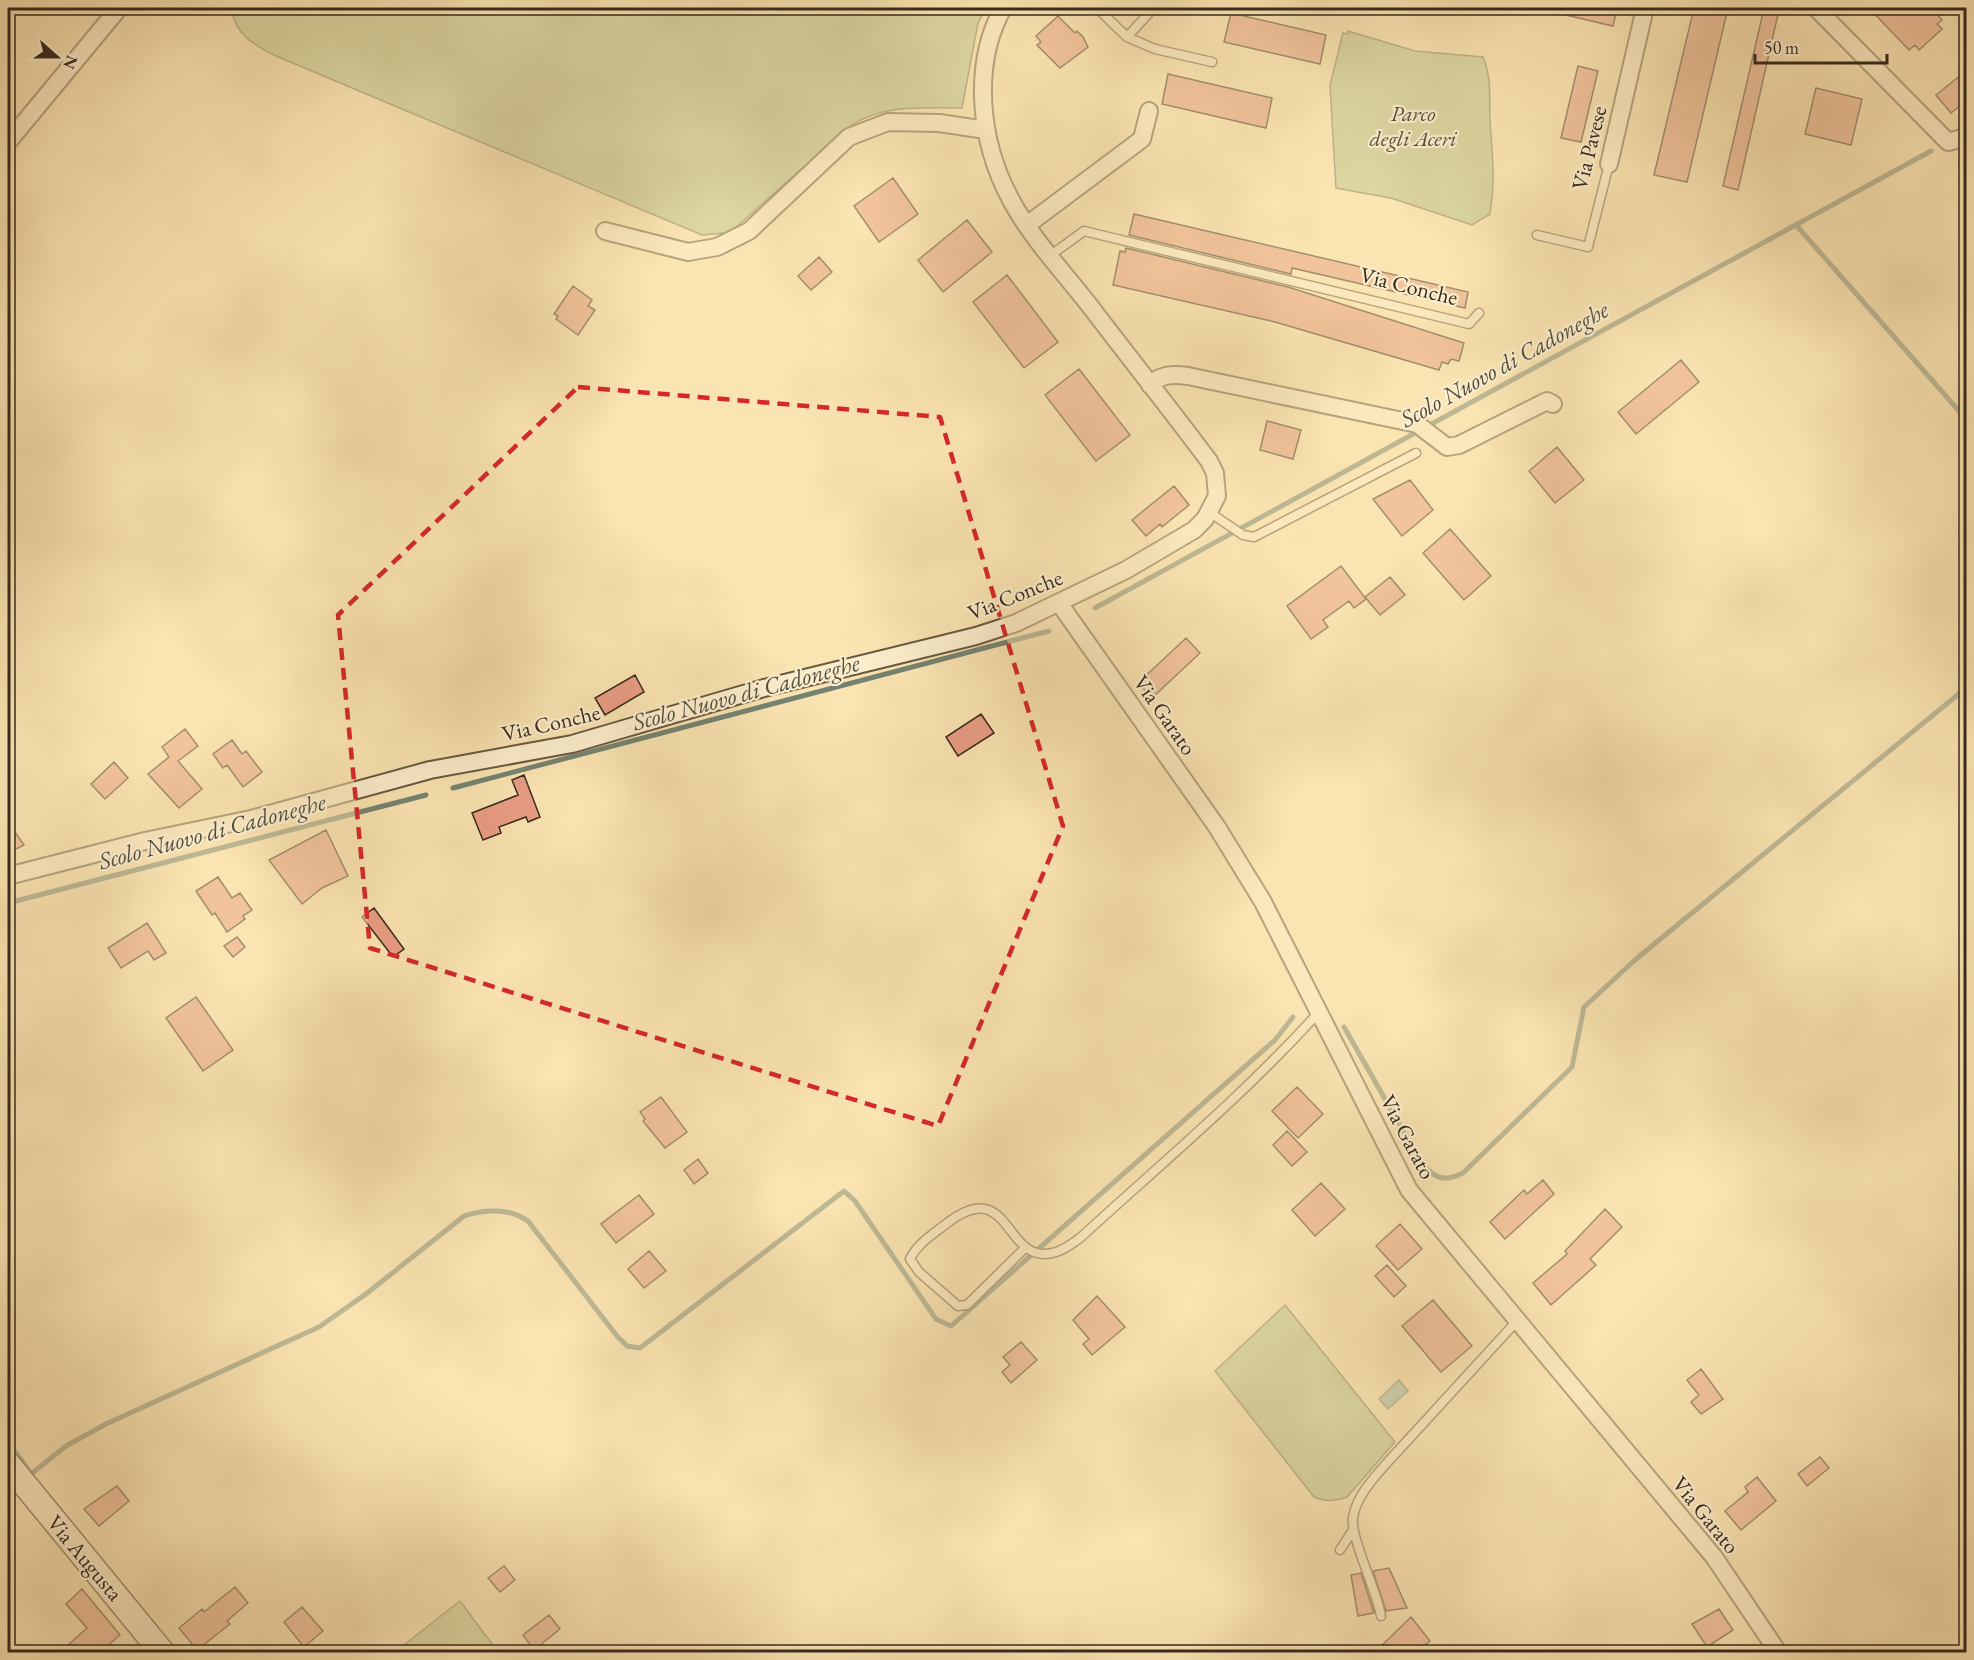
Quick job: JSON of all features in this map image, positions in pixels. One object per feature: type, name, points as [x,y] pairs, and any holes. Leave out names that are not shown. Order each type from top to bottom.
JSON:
[{"type":"street","points":[[8,142],[119,8]]},
{"type":"street","name":"Via Conche","points":[[8,876],[145,841],[251,819],[430,770],[572,744],[764,688],[976,636],[1059,603],[1178,542],[1194,530],[1209,512],[1217,496],[1212,467],[1027,225],[1002,181],[986,130],[982,84],[994,27],[1003,8]]},
{"type":"street","points":[[1816,8],[1948,142],[1966,137]]},
{"type":"street","name":"Via Pavese","points":[[1609,164],[1644,10]]},
{"type":"street","points":[[1027,225],[1142,139],[1149,111]]},
{"type":"street","points":[[605,231],[688,252],[717,248],[749,231],[849,137],[888,122],[939,123],[986,130]]},
{"type":"street","points":[[1150,385],[1157,378],[1173,374],[1188,376],[1417,424],[1447,447],[1459,445],[1547,401],[1554,404]]},
{"type":"street","name":"Via Garato","points":[[1059,603],[1217,827],[1263,902],[1409,1190],[1516,1322],[1714,1557],[1778,1653]]},
{"type":"street","name":"Via Augusta","points":[[18,1477],[162,1653]]},
{"type":"lane","points":[[1097,8],[1127,37],[1155,49],[1212,62]]},
{"type":"lane","points":[[1127,37],[1149,13],[1143,8]]},
{"type":"lane","points":[[1620,8],[1644,10]]},
{"type":"lane","name":"Via Pavese","points":[[1537,235],[1588,247],[1609,164]]},
{"type":"lane","name":"Via Conche","points":[[1050,255],[1084,231],[1469,324],[1479,313]]},
{"type":"lane","points":[[1209,512],[1243,535],[1254,537],[1266,534],[1416,453]]},
{"type":"lane","points":[[1024,1249],[967,1305],[958,1306],[919,1272],[910,1259],[916,1246],[959,1214],[973,1207],[988,1210],[1001,1218],[1024,1249],[1037,1253],[1056,1252],[1080,1238],[1223,1110],[1280,1055],[1319,1012]]},
{"type":"lane","points":[[1381,1616],[1378,1596],[1353,1530],[1353,1518],[1357,1504],[1367,1486],[1516,1322]]},
{"type":"lane","points":[[1340,1550],[1353,1530]]},
{"type":"highlighted area","points":[[578,387],[940,417],[1063,826],[938,1126],[370,948],[338,615]]},
{"type":"green space","points":[[231,8],[986,8],[978,23],[962,108],[904,109],[863,119],[850,126],[735,228],[725,233],[702,235],[276,56],[246,38],[233,17]]},
{"type":"green space","name":"Parco degli Aceri","points":[[1348,31],[1415,51],[1483,57],[1488,73],[1489,88],[1493,178],[1490,214],[1472,225],[1391,198],[1336,188],[1330,85],[1343,33],[1348,34]]},
{"type":"green space","points":[[1285,1305],[1395,1442],[1347,1497],[1323,1500],[1314,1497],[1215,1371]]},
{"type":"green space","points":[[460,1601],[498,1652],[395,1652]]},
{"type":"shaded area","points":[[1399,1380],[1408,1391],[1388,1409],[1379,1399]]},
{"type":"building","points":[[1558,8],[1598,8],[1616,13],[1613,26],[1557,13]]},
{"type":"building","points":[[1694,8],[1728,8],[1687,182],[1654,175]]},
{"type":"building","points":[[1764,8],[1779,10],[1738,190],[1723,186]]},
{"type":"building","points":[[1869,8],[1931,8],[1942,20],[1937,24],[1942,29],[1919,50],[1915,45],[1909,50]]},
{"type":"building","points":[[1231,13],[1326,35],[1320,64],[1224,42]]},
{"type":"building","points":[[1058,16],[1075,33],[1077,31],[1083,37],[1088,47],[1060,68],[1037,45],[1041,42],[1036,36]]},
{"type":"building","points":[[1578,66],[1598,71],[1581,142],[1561,138]]},
{"type":"building","points":[[1966,71],[1966,101],[1951,113],[1936,95]]},
{"type":"building","points":[[1168,74],[1272,98],[1266,128],[1162,104]]},
{"type":"building","points":[[1816,88],[1862,99],[1851,145],[1805,134]]},
{"type":"building","points":[[893,178],[918,214],[879,242],[854,206]]},
{"type":"building","points":[[1134,214],[1468,292],[1465,308],[1292,268],[1291,274],[1129,235]]},
{"type":"building","points":[[967,220],[992,252],[943,292],[918,260]]},
{"type":"building","points":[[1126,248],[1288,287],[1464,343],[1459,361],[1451,359],[1448,364],[1442,362],[1439,370],[1275,322],[1113,285],[1120,251],[1125,252]]},
{"type":"building","points":[[819,257],[832,272],[811,290],[798,276]]},
{"type":"building","points":[[1007,275],[1058,342],[1024,368],[973,302]]},
{"type":"building","points":[[573,286],[592,300],[588,306],[595,310],[578,335],[556,319],[558,316],[554,314]]},
{"type":"building","points":[[1681,360],[1699,382],[1636,434],[1618,412]]},
{"type":"building","points":[[1079,369],[1130,435],[1096,461],[1045,395]]},
{"type":"building","points":[[1267,421],[1301,430],[1293,459],[1260,450]]},
{"type":"building","points":[[1557,447],[1584,480],[1555,503],[1529,471]]},
{"type":"building","points":[[1410,480],[1433,510],[1402,536],[1373,499]]},
{"type":"building","points":[[1174,486],[1189,505],[1162,527],[1160,524],[1146,536],[1132,520]]},
{"type":"building","points":[[1450,529],[1491,576],[1464,600],[1423,553]]},
{"type":"building","points":[[1341,566],[1366,599],[1354,608],[1349,601],[1323,620],[1328,627],[1311,639],[1287,606]]},
{"type":"building","points":[[1390,577],[1405,595],[1380,615],[1365,597]]},
{"type":"building","points":[[1186,638],[1200,653],[1152,698],[1138,683]]},
{"type":"building","points":[[635,675],[644,692],[605,715],[595,698]]},
{"type":"building","points":[[981,714],[994,733],[958,756],[946,737]]},
{"type":"building","points":[[185,729],[198,746],[178,761],[202,789],[179,808],[148,774],[169,757],[162,747]]},
{"type":"building","points":[[232,740],[242,754],[246,751],[262,772],[243,787],[227,765],[223,768],[213,754]]},
{"type":"building","points":[[114,762],[128,778],[105,799],[91,784]]},
{"type":"building","points":[[524,775],[540,817],[528,822],[526,817],[499,827],[501,833],[483,840],[472,813],[518,795],[512,780]]},
{"type":"building","points":[[8,822],[24,845],[8,853]]},
{"type":"building","points":[[326,830],[348,876],[322,888],[302,904],[269,860]]},
{"type":"building","points":[[218,877],[232,898],[240,893],[252,910],[243,916],[245,919],[227,932],[215,913],[212,915],[196,891]]},
{"type":"building","points":[[374,908],[404,949],[393,957],[362,917]]},
{"type":"building","points":[[147,923],[166,953],[154,960],[148,951],[121,968],[108,948]]},
{"type":"building","points":[[237,937],[245,947],[233,957],[224,946]]},
{"type":"building","points":[[196,997],[233,1050],[203,1071],[166,1018]]},
{"type":"building","points":[[1297,1087],[1323,1114],[1298,1138],[1272,1111]]},
{"type":"building","points":[[661,1097],[687,1132],[665,1148],[643,1121],[645,1119],[640,1112]]},
{"type":"building","points":[[1287,1131],[1307,1152],[1292,1166],[1273,1145]]},
{"type":"building","points":[[698,1159],[708,1173],[694,1184],[684,1170]]},
{"type":"building","points":[[1543,1180],[1554,1194],[1505,1239],[1490,1222],[1524,1190],[1527,1194]]},
{"type":"building","points":[[1321,1183],[1345,1209],[1315,1236],[1292,1210]]},
{"type":"building","points":[[639,1195],[654,1214],[616,1243],[601,1224]]},
{"type":"building","points":[[1605,1209],[1622,1227],[1590,1259],[1596,1265],[1551,1305],[1533,1283],[1567,1254],[1565,1251]]},
{"type":"building","points":[[1400,1224],[1422,1249],[1398,1270],[1376,1246]]},
{"type":"building","points":[[649,1251],[666,1271],[644,1288],[628,1269]]},
{"type":"building","points":[[1387,1265],[1406,1286],[1394,1297],[1375,1276]]},
{"type":"building","points":[[1097,1296],[1125,1327],[1092,1355],[1083,1344],[1089,1339],[1073,1320]]},
{"type":"building","points":[[1433,1300],[1472,1346],[1441,1372],[1402,1326]]},
{"type":"building","points":[[1021,1342],[1037,1360],[1011,1383],[1002,1372],[1010,1365],[1003,1357]]},
{"type":"building","points":[[1701,1369],[1723,1399],[1701,1414],[1691,1402],[1699,1395],[1687,1380]]},
{"type":"building","points":[[1820,1457],[1829,1468],[1807,1486],[1798,1474]]},
{"type":"building","points":[[1757,1477],[1776,1501],[1741,1530],[1725,1511],[1748,1492],[1745,1487]]},
{"type":"building","points":[[117,1486],[129,1501],[99,1526],[84,1509]]},
{"type":"building","points":[[504,1566],[515,1580],[500,1592],[488,1578]]},
{"type":"building","points":[[1389,1568],[1407,1608],[1386,1611],[1373,1571]]},
{"type":"building","points":[[1361,1573],[1374,1613],[1358,1616],[1351,1575]]},
{"type":"building","points":[[235,1587],[248,1603],[227,1621],[230,1624],[197,1650],[179,1628],[202,1609],[204,1612]]},
{"type":"building","points":[[82,1589],[120,1635],[99,1653],[59,1653],[87,1628],[66,1604]]},
{"type":"building","points":[[302,1607],[323,1631],[304,1647],[284,1622]]},
{"type":"building","points":[[1719,1609],[1733,1630],[1707,1647],[1692,1624]]},
{"type":"building","points":[[549,1615],[560,1629],[534,1650],[523,1635]]},
{"type":"building","points":[[1411,1617],[1430,1641],[1414,1653],[1374,1653]]},
{"type":"waterway","name":"Scolo Nuovo di Cadoneghe","points":[[1095,608],[1931,151]]},
{"type":"waterway","points":[[1796,225],[1966,419]]},
{"type":"waterway","name":"Scolo Nuovo di Cadoneghe","points":[[453,788],[1049,631]]},
{"type":"waterway","points":[[1344,1027],[1422,1164],[1431,1173],[1441,1178],[1451,1178],[1463,1173],[1572,1067],[1584,1007],[1636,959],[1966,688]]},
{"type":"waterway","name":"Scolo Nuovo di Cadoneghe","points":[[8,903],[426,795]]},
{"type":"waterway","points":[[31,1474],[66,1446],[106,1424],[319,1327],[366,1294],[464,1216],[480,1212],[505,1212],[528,1221],[617,1336],[627,1346],[640,1348],[844,1191],[855,1201],[936,1319],[951,1326],[1275,1040],[1293,1017]]},
{"type":"waterway","name":"Scolo Nuovo di Cadoneghe","points":[[8,1442],[30,1472]]},
{"type":"waterway","name":"Scolo Nuovo di Cadoneghe","points":[[8,1495],[19,1485]]}]
